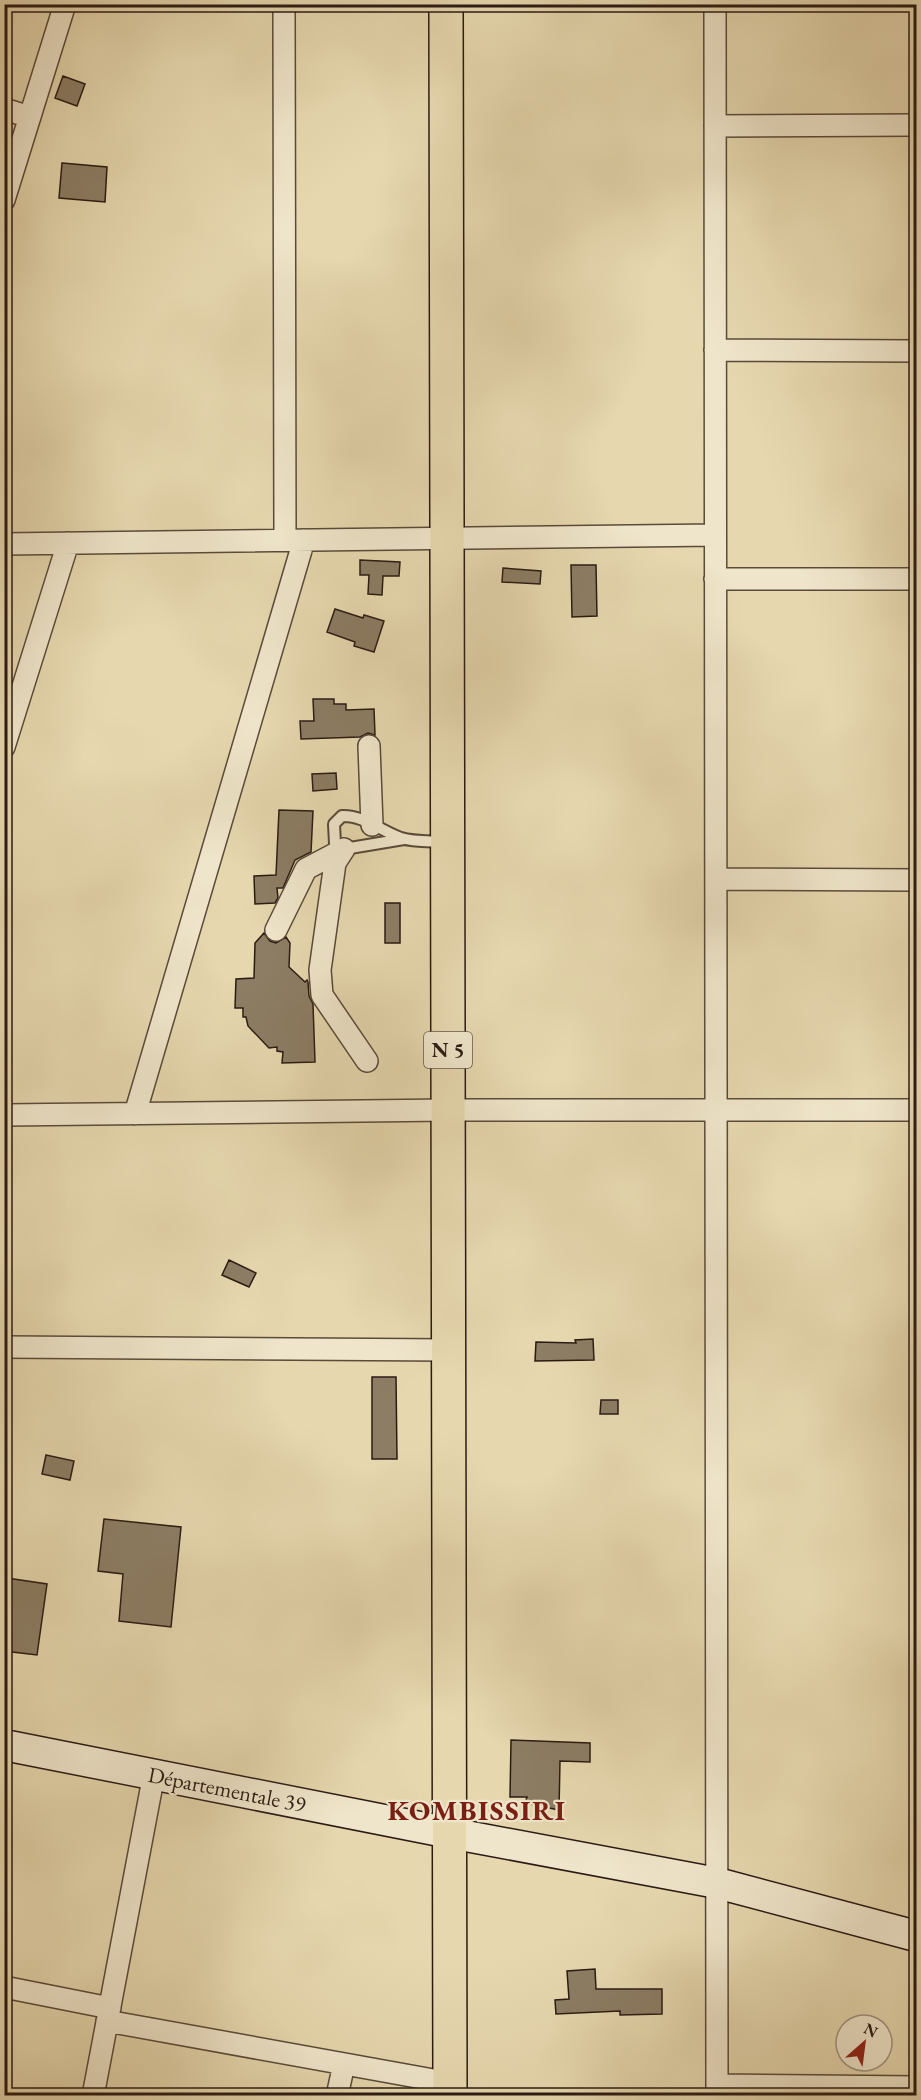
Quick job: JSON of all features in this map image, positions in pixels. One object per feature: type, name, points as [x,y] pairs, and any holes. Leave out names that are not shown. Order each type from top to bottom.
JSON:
[{"type":"highway","name":"N 5","points":[[446,4],[450,2089]]},
{"type":"street","points":[[4,200],[65,4]]},
{"type":"street","points":[[135,1114],[295,540],[284,4]]},
{"type":"street","points":[[715,4],[717,2090],[916,2086]]},
{"type":"street","points":[[4,109],[30,117]]},
{"type":"street","points":[[715,126],[916,125]]},
{"type":"street","points":[[715,350],[916,351]]},
{"type":"street","points":[[4,544],[715,535]]},
{"type":"street","points":[[4,747],[68,543]]},
{"type":"street","points":[[715,579],[916,579]]},
{"type":"street","points":[[369,746],[372,825]]},
{"type":"street","points":[[276,930],[306,869],[344,849]]},
{"type":"street","points":[[344,849],[335,862],[320,970],[322,995],[367,1061]]},
{"type":"street","points":[[716,879],[916,880]]},
{"type":"street","points":[[4,1115],[448,1110],[916,1110]]},
{"type":"street","points":[[4,1347],[448,1350]]},
{"type":"street","name":"Départementale 39","points":[[4,1744],[450,1833],[717,1882],[916,1936]]},
{"type":"street","points":[[93,2096],[154,1774]]},
{"type":"street","points":[[4,1987],[108,2014],[450,2089]]},
{"type":"street","points":[[338,2096],[344,2064]]},
{"type":"lane","points":[[404,839],[353,815],[342,816],[334,824],[335,844],[344,849],[404,839],[447,842]]},
{"type":"building","points":[[63,76],[85,84],[77,106],[55,98]]},
{"type":"building","points":[[62,163],[107,167],[105,202],[59,198]]},
{"type":"building","points":[[360,560],[400,562],[399,576],[383,576],[382,595],[368,594],[369,575],[360,575]]},
{"type":"building","points":[[571,565],[596,565],[597,616],[572,617]]},
{"type":"building","points":[[503,568],[541,571],[540,584],[502,582]]},
{"type":"building","points":[[335,609],[363,618],[364,615],[384,621],[374,652],[354,646],[355,642],[327,632]]},
{"type":"building","points":[[313,699],[334,699],[334,704],[346,704],[346,710],[374,709],[375,735],[368,733],[360,737],[301,739],[300,721],[314,721]]},
{"type":"building","points":[[336,773],[337,789],[313,791],[312,774]]},
{"type":"building","points":[[279,810],[313,811],[311,852],[295,860],[283,888],[277,888],[278,898],[275,903],[255,904],[254,876],[276,875]]},
{"type":"building","points":[[385,903],[400,903],[400,943],[385,943]]},
{"type":"building","points":[[264,933],[270,941],[276,943],[286,937],[290,943],[289,967],[305,982],[307,980],[308,982],[309,996],[313,1004],[315,1062],[282,1063],[283,1052],[277,1051],[277,1047],[269,1048],[248,1026],[246,1017],[243,1017],[243,1008],[235,1008],[236,979],[254,978],[255,943]]},
{"type":"building","points":[[229,1260],[256,1273],[249,1287],[222,1275]]},
{"type":"building","points":[[593,1339],[594,1360],[535,1361],[536,1342],[576,1343],[575,1340]]},
{"type":"building","points":[[372,1377],[396,1377],[397,1459],[372,1459]]},
{"type":"building","points":[[601,1400],[618,1400],[618,1414],[600,1414]]},
{"type":"building","points":[[46,1455],[74,1461],[70,1480],[42,1474]]},
{"type":"building","points":[[104,1519],[181,1527],[171,1627],[119,1621],[123,1574],[98,1571]]},
{"type":"building","points":[[7,1578],[47,1584],[37,1655],[4,1651],[4,1592]]},
{"type":"building","points":[[511,1740],[590,1743],[590,1762],[560,1761],[559,1810],[525,1803],[527,1797],[510,1797]]},
{"type":"building","points":[[595,1969],[596,1989],[662,1989],[662,2014],[620,2015],[620,2011],[556,2014],[555,2000],[569,1999],[567,1971]]},
{"type":"district","name":"KOMBISSIRI","points":[[477,1810]]}]
